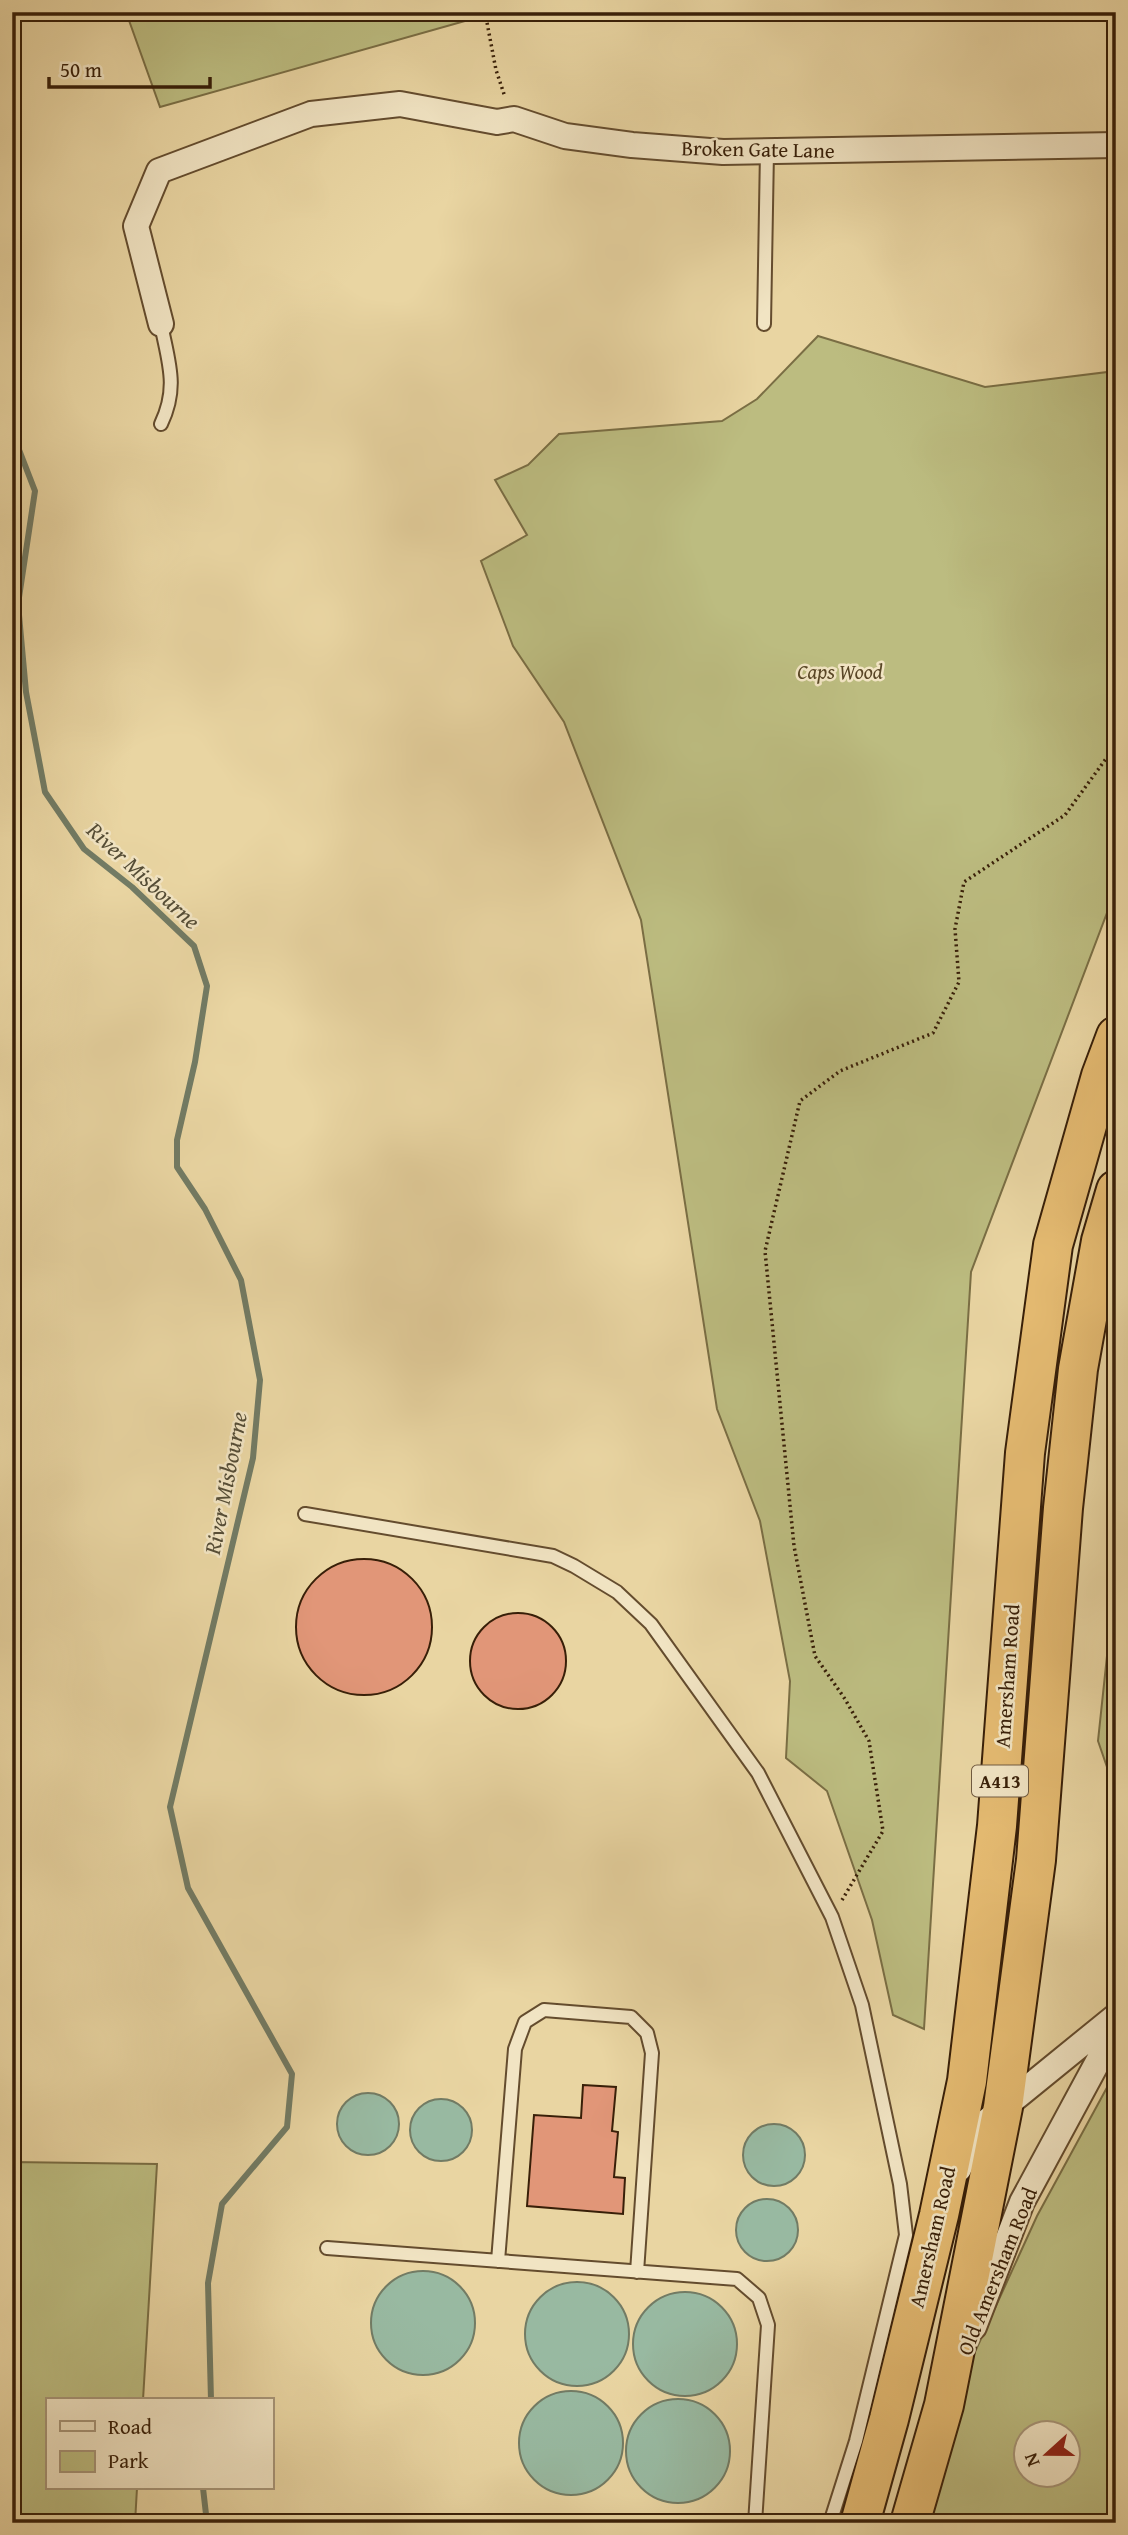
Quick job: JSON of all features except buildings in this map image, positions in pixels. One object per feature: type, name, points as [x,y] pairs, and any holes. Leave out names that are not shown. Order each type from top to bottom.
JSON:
[{"type":"highway","name":"Amersham Road","points":[[860,2523],[889,2419],[939,2215],[967,2081],[997,1826],[1025,1453],[1053,1245],[1101,1076],[1116,1036]]},
{"type":"highway","name":"A413","points":[[910,2523],[944,2405],[1003,2107],[1036,1860],[1063,1508],[1078,1368],[1101,1241],[1116,1190]]},
{"type":"street","name":"Broken Gate Lane","points":[[161,324],[136,226],[159,171],[311,114],[400,104],[497,122],[514,119],[565,136],[632,145],[723,152],[1116,145]]},
{"type":"street","points":[[939,2215],[968,2150],[987,2121],[1116,2016]]},
{"type":"street","name":"Old Amersham Road","points":[[944,2405],[1021,2202],[1116,2028]]},
{"type":"lane","points":[[764,324],[767,151]]},
{"type":"lane","points":[[161,324],[172,381],[170,405],[161,424]]},
{"type":"lane","points":[[305,1514],[552,1556],[574,1566],[617,1592],[652,1625],[758,1773],[832,1917],[862,2004],[900,2184],[906,2235],[856,2441],[830,2523]]},
{"type":"lane","points":[[498,2261],[515,2049],[525,2022],[544,2010],[631,2017],[647,2033],[652,2053],[637,2272]]},
{"type":"lane","points":[[327,2248],[737,2279],[759,2298],[768,2325],[755,2523]]},
{"type":"path","points":[[485,12],[496,70],[514,119]]},
{"type":"path","points":[[832,1917],[883,1831],[869,1741],[816,1656],[794,1546],[765,1251],[800,1101],[840,1071],[933,1033],[959,982],[955,929],[964,882],[1065,815],[1116,745]]},
{"type":"green space","points":[[126,12],[471,12],[472,19],[160,107]]},
{"type":"green space","name":"Caps Wood","points":[[818,336],[985,387],[1116,371],[1116,889],[971,1272],[924,2029],[893,2015],[872,1920],[827,1791],[786,1758],[790,1681],[760,1521],[717,1409],[641,920],[564,722],[513,646],[481,561],[527,535],[495,480],[528,465],[559,434],[722,421],[757,399]]},
{"type":"green space","points":[[1116,1571],[1116,1793],[1098,1741]]},
{"type":"green space","points":[[1116,2071],[1116,2523],[927,2523],[969,2365],[1037,2216]]},
{"type":"green space","points":[[12,2162],[157,2164],[143,2398],[46,2398],[46,2490],[137,2490],[135,2523],[12,2523]]},
{"type":"shaded area","points":[[362,2093],[374,2093],[390,2102],[397,2112],[397,2136],[390,2146],[374,2155],[362,2155],[351,2150],[342,2141],[337,2130],[337,2118],[342,2107],[351,2098]]},
{"type":"shaded area","points":[[435,2099],[447,2099],[463,2108],[470,2118],[470,2142],[463,2152],[447,2161],[435,2161],[424,2156],[415,2147],[410,2136],[410,2124],[415,2113],[424,2104]]},
{"type":"shaded area","points":[[768,2124],[780,2124],[796,2133],[803,2143],[803,2167],[796,2177],[780,2186],[768,2186],[757,2181],[748,2172],[743,2161],[743,2149],[748,2138],[757,2129]]},
{"type":"shaded area","points":[[761,2199],[773,2199],[789,2208],[796,2218],[796,2242],[789,2252],[773,2261],[761,2261],[750,2256],[741,2247],[736,2236],[736,2224],[741,2213],[750,2204]]},
{"type":"shaded area","points":[[423,2271],[443,2275],[466,2294],[471,2303],[475,2323],[471,2343],[452,2366],[443,2371],[423,2375],[403,2371],[380,2352],[375,2343],[371,2323],[375,2303],[394,2280],[403,2275]]},
{"type":"shaded area","points":[[577,2282],[597,2286],[620,2305],[625,2314],[629,2334],[625,2354],[606,2377],[597,2382],[577,2386],[557,2382],[534,2363],[529,2354],[525,2334],[529,2314],[548,2291],[557,2286]]},
{"type":"shaded area","points":[[685,2292],[705,2296],[728,2315],[733,2324],[737,2344],[733,2364],[714,2387],[705,2392],[685,2396],[665,2392],[642,2373],[637,2364],[633,2344],[637,2324],[656,2301],[665,2296]]},
{"type":"shaded area","points":[[571,2391],[591,2395],[614,2414],[619,2423],[623,2443],[619,2463],[600,2486],[591,2491],[571,2495],[551,2491],[528,2472],[523,2463],[519,2443],[523,2423],[542,2400],[551,2395]]},
{"type":"shaded area","points":[[678,2399],[698,2403],[715,2414],[726,2431],[730,2451],[726,2471],[715,2488],[698,2499],[678,2503],[658,2499],[641,2488],[630,2471],[626,2451],[630,2431],[641,2414],[658,2403]]},
{"type":"waterway","name":"River Misbourne","points":[[12,437],[35,491],[18,604],[26,692],[45,792],[84,849],[132,887],[194,946],[207,986],[195,1062],[177,1140],[177,1167],[205,1209],[241,1280],[260,1380],[253,1458],[170,1807],[188,1888],[292,2074],[287,2127],[222,2204],[208,2283],[211,2398]]},
{"type":"waterway","name":"River Misbourne","points":[[203,2490],[207,2523]]}]
